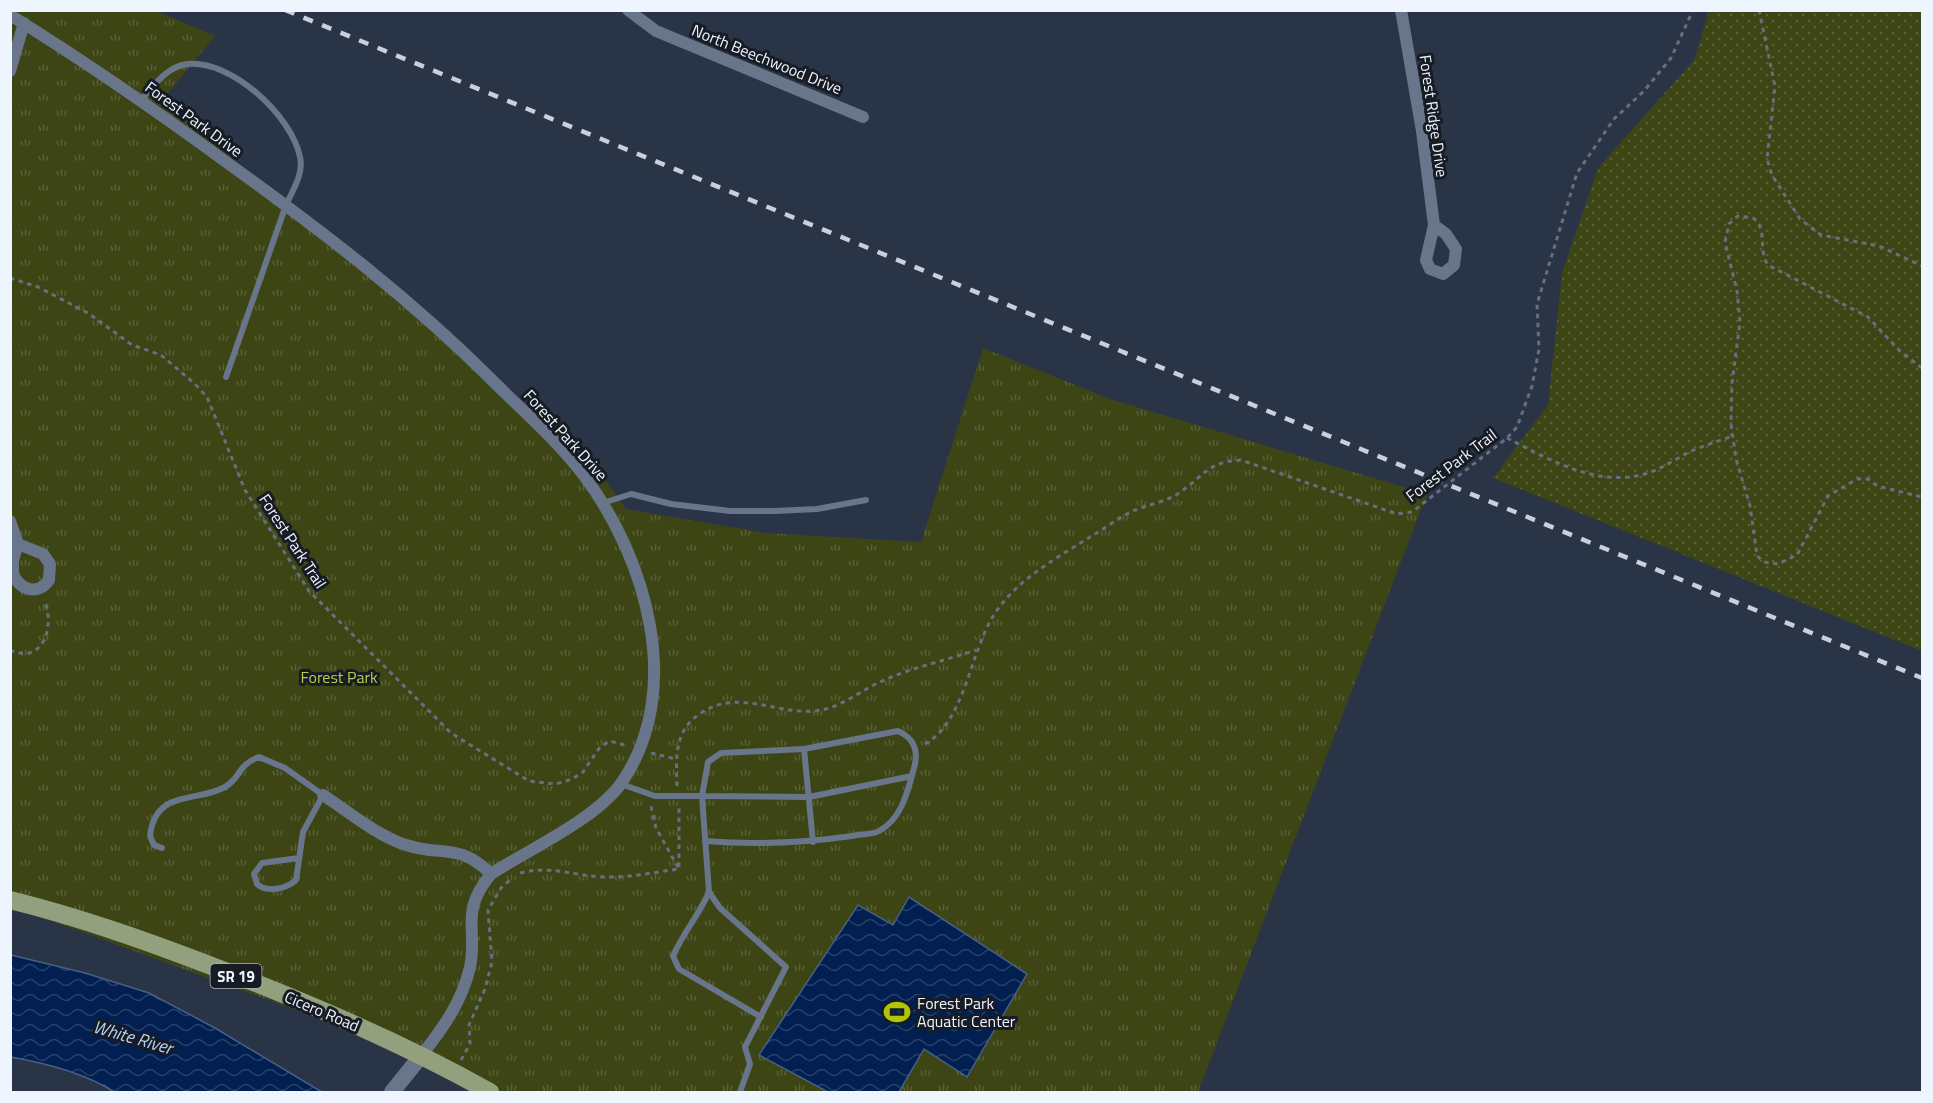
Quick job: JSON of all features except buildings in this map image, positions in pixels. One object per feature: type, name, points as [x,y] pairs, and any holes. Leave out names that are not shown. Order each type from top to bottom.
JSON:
[{"type":"main road","name":"Cicero Road","points":[[10,900],[129,935],[305,1002],[454,1072],[490,1092]]},
{"type":"main road","points":[[392,1092],[421,1056]]},
{"type":"street","name":"North Beechwood Drive","points":[[628,10],[656,31],[863,117]]},
{"type":"street","name":"Forest Ridge Drive","points":[[1401,10],[1422,131],[1434,225]]},
{"type":"street","name":"Forest Park Drive","points":[[10,15],[141,100],[286,205],[368,267],[454,342],[583,473],[603,503],[633,562],[648,615],[653,684],[645,730],[637,749],[621,784],[577,821],[491,874],[481,887],[473,904],[470,923],[470,963],[460,998],[447,1024],[421,1056]]},
{"type":"street","points":[[10,71],[24,23]]},
{"type":"street","points":[[10,521],[18,544]]},
{"type":"street","points":[[322,795],[394,840],[421,848],[462,853],[491,874]]},
{"type":"lane","points":[[141,100],[165,73],[186,64],[209,65],[238,81],[276,109],[294,140],[301,159],[298,178],[286,205],[226,377]]},
{"type":"lane","points":[[603,503],[632,494],[671,504],[730,511],[775,511],[816,509],[866,500]]},
{"type":"lane","points":[[705,841],[740,844],[813,842],[879,831],[895,818],[904,801],[912,776],[916,748],[908,735],[898,731],[804,749],[721,753],[713,756],[708,762],[702,796],[708,892],[700,913],[681,938],[673,956],[679,969],[761,1017]]},
{"type":"lane","points":[[804,749],[813,842]]},
{"type":"lane","points":[[162,848],[154,844],[150,836],[161,811],[184,797],[203,795],[228,785],[243,764],[260,757],[270,760],[322,795],[303,832],[298,875],[292,884],[268,890],[257,884],[254,874],[262,863],[299,858]]},
{"type":"lane","points":[[621,784],[655,796],[808,796],[912,776]]},
{"type":"lane","points":[[708,892],[720,908],[786,967],[745,1047],[750,1064],[740,1092]]},
{"type":"path","name":"Forest Park Trail","points":[[925,744],[942,731],[952,713],[976,650],[993,616],[1014,590],[1032,575],[1130,512],[1178,494],[1207,468],[1221,461],[1241,460],[1397,514],[1412,512],[1421,506],[1507,438],[1517,427],[1532,386],[1539,349],[1537,304],[1577,172],[1614,119],[1644,91],[1671,58],[1694,10]]},
{"type":"path","points":[[1759,10],[1775,86],[1767,159],[1772,175],[1800,219],[1821,235],[1879,246],[1923,266]]},
{"type":"path","points":[[1923,368],[1900,351],[1868,317],[1768,265],[1762,252],[1763,232],[1758,222],[1748,216],[1738,216],[1729,224],[1725,242],[1737,291],[1740,322],[1732,383],[1733,436],[1750,506],[1755,552],[1764,562],[1778,564],[1797,555],[1828,496],[1857,479],[1868,479],[1877,486],[1923,496]]},
{"type":"path","name":"Forest Park Trail","points":[[10,278],[38,287],[88,313],[132,345],[161,355],[195,384],[207,398],[245,490],[309,591],[451,733],[529,781],[556,784],[572,779],[583,772],[600,747],[610,741],[676,759]]},
{"type":"path","points":[[1507,438],[1558,465],[1593,475],[1626,478],[1655,470],[1690,452],[1733,436]]},
{"type":"path","points":[[10,650],[27,653],[44,642],[50,625],[45,600]]},
{"type":"path","points":[[679,869],[681,809],[677,797],[676,759],[684,727],[718,702],[732,701],[805,711],[826,709],[881,681],[976,650]]},
{"type":"path","points":[[655,796],[651,808],[656,828],[679,869]]},
{"type":"path","points":[[454,1072],[470,1044],[469,1025],[485,989],[492,962],[488,910],[501,888],[510,879],[521,872],[547,868],[604,877],[679,869]]},
{"type":"green space","name":"Forest Park","points":[[10,11],[156,11],[215,36],[162,100],[588,457],[626,509],[765,533],[921,542],[983,348],[1110,399],[1427,494],[1198,1092],[486,1092],[419,1055],[11,906]]},
{"type":"green space","points":[[1709,11],[1922,11],[1922,651],[1493,478],[1548,405],[1562,273],[1598,168],[1694,60]]},
{"type":"water","name":"Forest Park Aquatic Center","points":[[909,897],[1027,974],[967,1077],[924,1049],[899,1092],[828,1092],[759,1055],[858,905],[893,925]]},
{"type":"water","name":"White River","points":[[11,955],[85,973],[149,993],[215,1028],[322,1092],[114,1092],[90,1079],[64,1070],[11,1057]]},
{"type":"railway","points":[[285,10],[1922,678]]},
{"type":"place","name":"Forest Park Aquatic Center","points":[[897,1012]]}]
